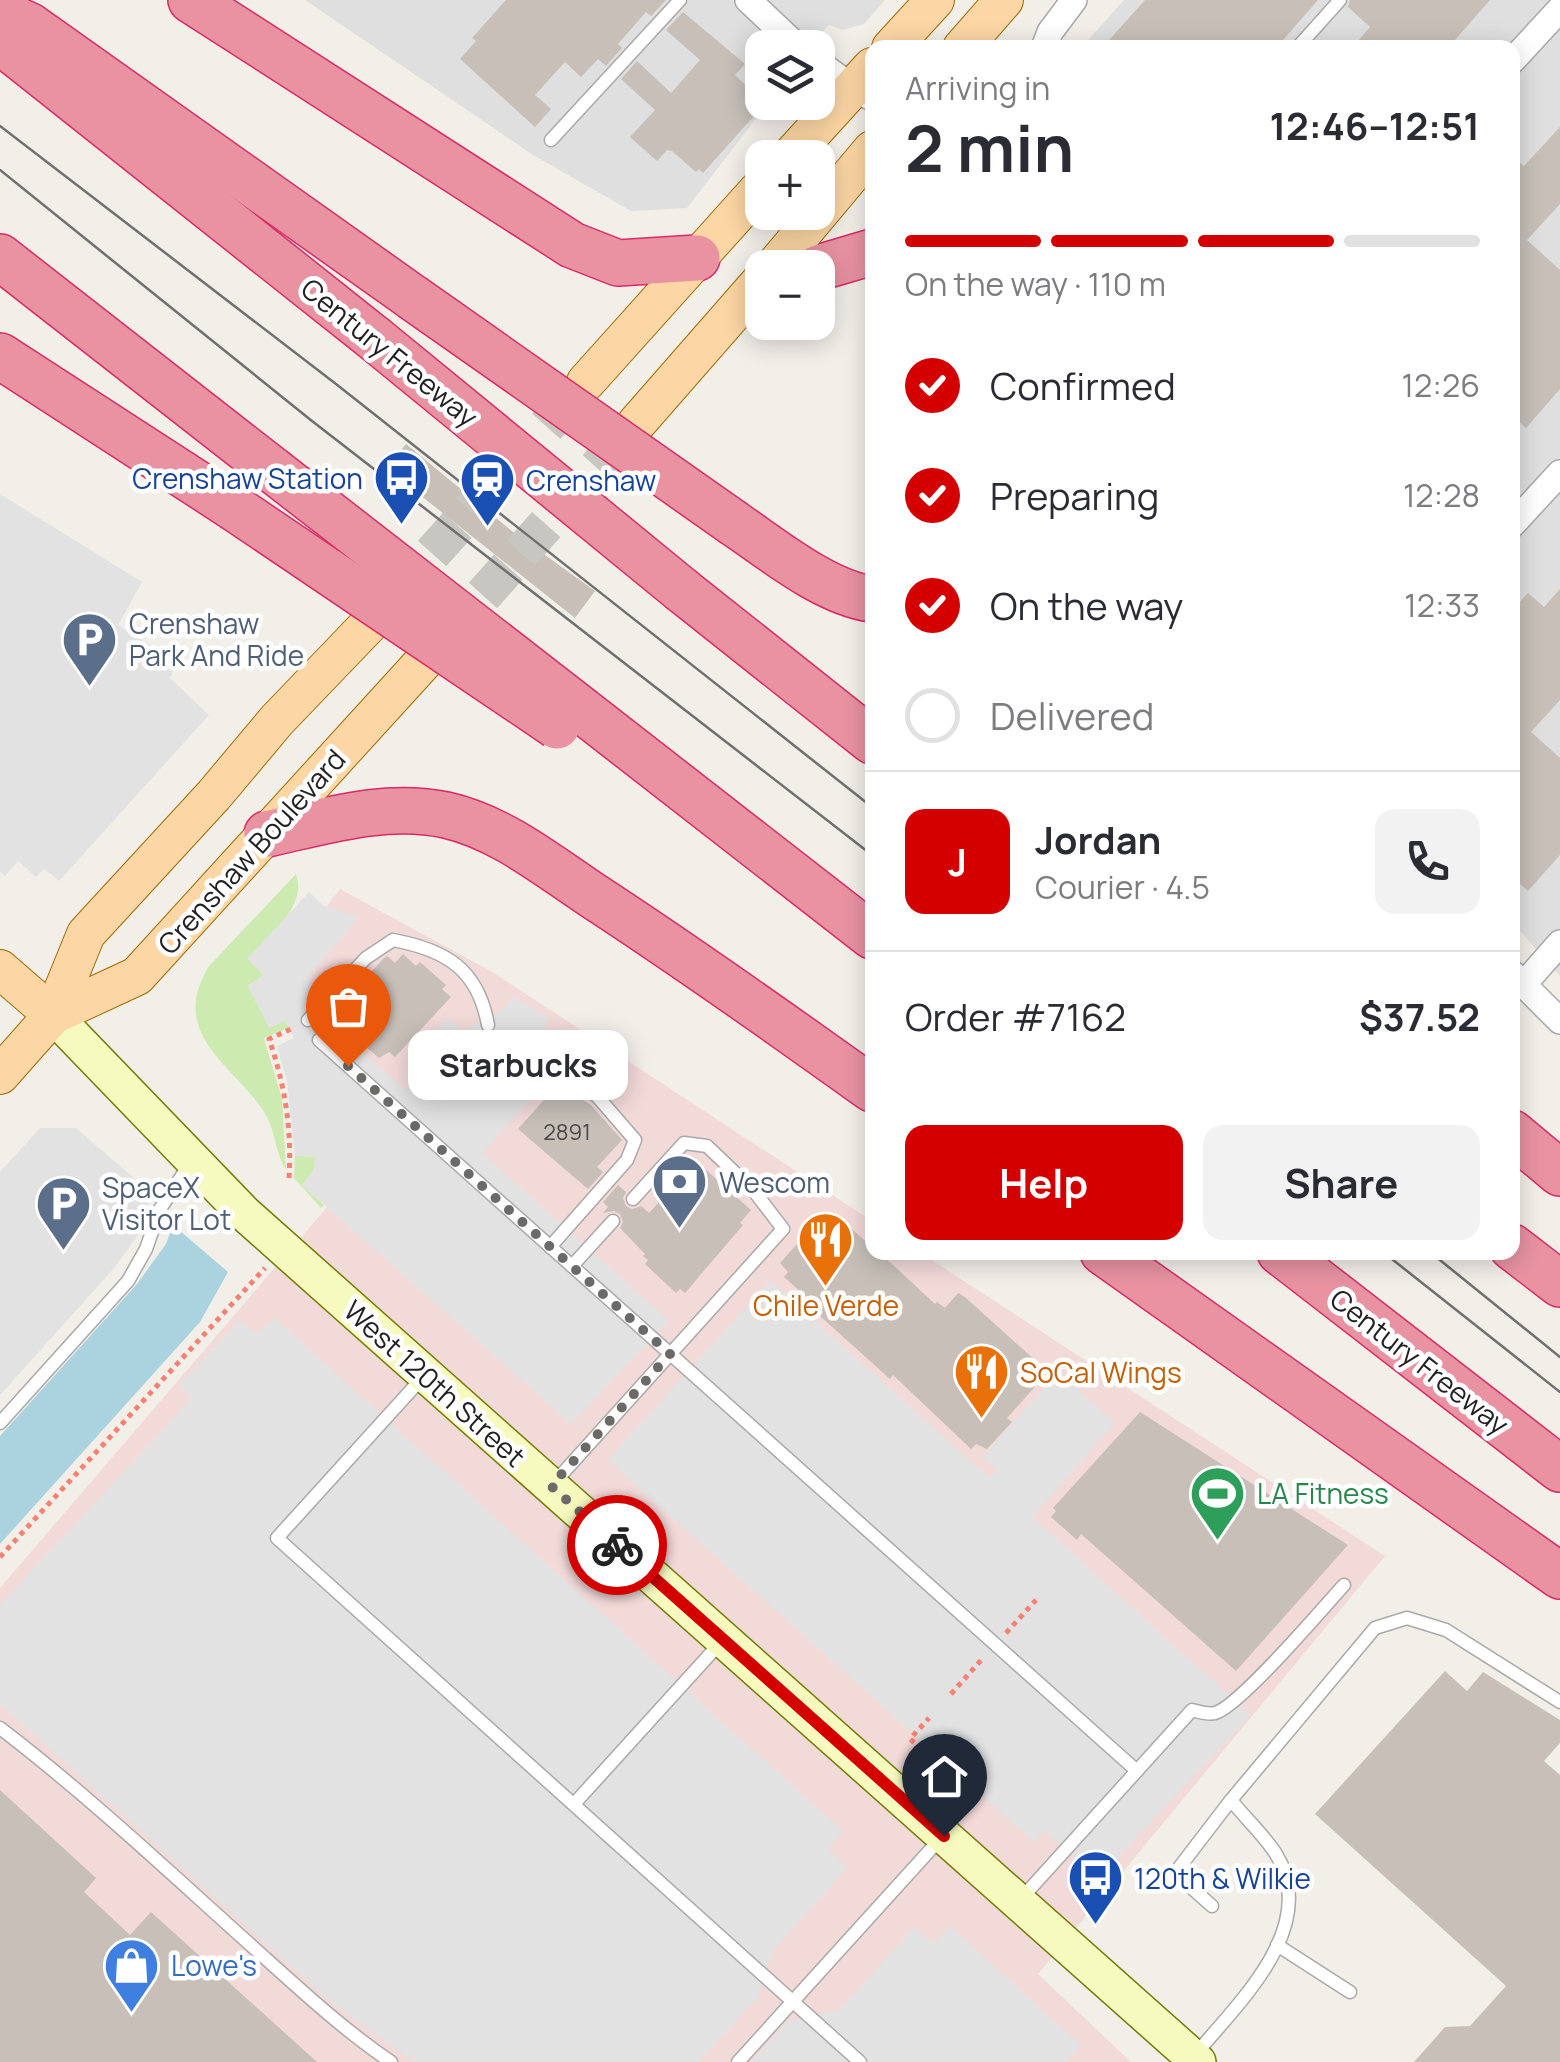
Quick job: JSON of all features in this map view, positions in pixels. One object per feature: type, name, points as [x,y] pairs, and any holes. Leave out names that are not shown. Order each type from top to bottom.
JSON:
[{"type":"highway","points":[[191,0],[572,245],[618,263],[697,258]]},
{"type":"highway","points":[[0,12],[30,26],[789,561],[865,599]]},
{"type":"highway","name":"Century Freeway","points":[[0,41],[865,735]]},
{"type":"highway","points":[[835,263],[865,254]]},
{"type":"highway","points":[[0,256],[274,471],[570,718]]},
{"type":"highway","points":[[0,356],[570,718],[764,852],[865,931]]},
{"type":"highway","points":[[267,834],[378,811],[420,811],[469,822],[522,849],[679,952],[865,1084]]},
{"type":"highway","points":[[1520,1140],[1560,1172]]},
{"type":"highway","points":[[1520,1252],[1560,1284]]},
{"type":"highway","points":[[1114,1260],[1560,1576]]},
{"type":"highway","name":"Century Freeway","points":[[1290,1260],[1560,1469]]},
{"type":"main road","points":[[898,40],[935,0]]},
{"type":"main road","points":[[969,40],[1004,0]]},
{"type":"main road","points":[[807,140],[865,85]]},
{"type":"main road","points":[[789,250],[865,158]]},
{"type":"main road","points":[[586,382],[745,205]]},
{"type":"main road","points":[[636,424],[745,299]]},
{"type":"main road","name":"Crenshaw Boulevard","points":[[0,1075],[52,1015],[86,934],[373,620]]},
{"type":"main road","name":"Crenshaw Boulevard","points":[[52,1015],[137,976],[427,658]]},
{"type":"main road","name":"West 120th Street","points":[[0,969],[52,1015]]},
{"type":"street","points":[[748,0],[780,30]]},
{"type":"street","points":[[1047,40],[1074,0]]},
{"type":"street","points":[[1520,52],[1560,9]]},
{"type":"street","points":[[835,70],[865,84]]},
{"type":"street","points":[[1520,516],[1560,473]]},
{"type":"street","points":[[1520,977],[1560,943]]},
{"type":"street","points":[[1520,981],[1560,1021]]},
{"type":"street","name":"West 120th Street","points":[[52,1015],[283,1247],[1193,2060]]},
{"type":"lane","points":[[551,140],[680,0]]},
{"type":"lane","points":[[1304,40],[1340,0]]},
{"type":"lane","points":[[308,1020],[366,958],[393,940],[415,944],[456,964],[472,978],[483,997],[488,1024]]},
{"type":"lane","points":[[319,1040],[1137,1771]]},
{"type":"lane","points":[[545,1064],[597,1096],[634,1140],[627,1160],[550,1246]]},
{"type":"lane","points":[[551,1486],[784,1229],[754,1191],[707,1146],[684,1143],[633,1199]]},
{"type":"lane","points":[[0,1424],[128,1281],[146,1249],[160,1209],[193,1160]]},
{"type":"lane","points":[[572,1266],[612,1221]]},
{"type":"lane","points":[[426,1374],[278,1538],[860,2062]]},
{"type":"lane","points":[[1018,1902],[1192,1710],[1219,1712],[1242,1696],[1344,1585]]},
{"type":"lane","points":[[1212,1906],[1175,1873],[1374,1628],[1407,1618],[1446,1630],[1560,1702]]},
{"type":"lane","points":[[574,1804],[723,1640]]},
{"type":"lane","points":[[0,1728],[77,1788],[346,2029],[391,2062]]},
{"type":"lane","points":[[1193,2060],[1258,1978],[1284,1932],[1291,1894],[1277,1856],[1231,1800]]},
{"type":"lane","points":[[738,2062],[944,1836]]},
{"type":"lane","points":[[1277,1945],[1350,1992]]},
{"type":"path","points":[[289,1178],[290,1132],[283,1082],[269,1038],[291,1029]]},
{"type":"path","points":[[0,1557],[283,1247]]},
{"type":"path","points":[[1004,1635],[1036,1600]]},
{"type":"path","points":[[951,1694],[983,1658]]},
{"type":"path","points":[[922,1762],[929,1756],[910,1739],[929,1718]]},
{"type":"shaded area","points":[[305,0],[885,0],[864,24],[843,30],[829,25],[824,30],[745,30],[745,120],[755,120],[687,208],[631,211],[533,155]]},
{"type":"shaded area","points":[[1124,0],[1560,0],[1560,976],[1520,931],[1520,40],[1088,40]]},
{"type":"shaded area","name":"Crenshaw Park And Ride","points":[[0,494],[142,582],[118,625],[178,662],[170,678],[209,715],[59,881],[44,869],[36,877],[18,861],[5,876],[0,871]]},
{"type":"shaded area","points":[[340,889],[494,973],[865,1216],[865,1260],[932,1260],[1385,1556],[1038,1974],[1131,2062],[0,2062],[0,1588],[327,1207],[295,1017],[271,979]]},
{"type":"shaded area","points":[[309,892],[323,905],[358,918],[308,977],[327,1020],[406,1091],[423,1072],[409,1058],[447,1018],[463,1030],[502,1011],[513,996],[550,1019],[541,1035],[563,1065],[482,1153],[669,1321],[571,1424],[302,1185],[314,1170],[315,1157],[295,1156],[287,1081],[277,1046],[294,1038],[285,1021],[269,1028],[248,986],[264,974],[247,959]]},
{"type":"shaded area","name":"SpaceX Visitor Lot","points":[[40,1128],[76,1128],[152,1194],[136,1238],[115,1267],[0,1395],[0,1172]]},
{"type":"shaded area","points":[[770,1280],[989,1478],[997,1470],[982,1457],[1059,1372],[1115,1423],[1032,1517],[1251,1715],[1099,1877],[1044,1831],[1034,1842],[608,1460]]},
{"type":"shaded area","points":[[273,1317],[843,1831],[828,1849],[847,1868],[773,1951],[757,1998],[699,2062],[414,2062],[331,2002],[0,1704],[0,1605],[192,1398],[179,1385],[240,1320],[258,1334]]},
{"type":"shaded area","points":[[950,1926],[1081,2045],[1066,2062],[751,2062],[788,2021],[840,2010],[914,1927],[933,1944]]},
{"type":"green space","points":[[296,874],[298,886],[291,909],[248,959],[264,975],[248,986],[270,1027],[285,1021],[290,1027],[264,1038],[282,1099],[286,1170],[268,1119],[212,1050],[201,1033],[196,1013],[198,991],[209,966]]},
{"type":"green space","points":[[295,1156],[315,1156],[314,1170],[302,1185],[324,1205],[321,1208],[294,1178]]},
{"type":"water","points":[[173,1225],[228,1272],[200,1322],[0,1544],[0,1436],[137,1284],[166,1244]]},
{"type":"building","points":[[506,0],[666,0],[651,16],[646,12],[618,44],[622,48],[606,66],[598,59],[581,77],[565,62],[535,95],[551,109],[535,127],[460,59],[476,41],[472,38]]},
{"type":"building","points":[[1145,0],[1318,0],[1283,40],[1109,40]]},
{"type":"building","points":[[1350,0],[1490,0],[1455,40],[1359,40],[1370,27],[1348,7]]},
{"type":"building","points":[[683,12],[745,64],[735,75],[745,84],[745,120],[750,120],[703,173],[699,169],[696,172],[672,151],[667,150],[657,161],[630,137],[655,110],[621,79],[637,61],[671,93],[700,60],[666,30]]},
{"type":"building","points":[[1560,127],[1560,204],[1527,240],[1560,270],[1560,389],[1526,428],[1520,423],[1520,163],[1524,166]]},
{"type":"building","points":[[406,444],[513,532],[595,591],[575,618],[386,468]]},
{"type":"building","points":[[1560,589],[1560,700],[1531,732],[1560,758],[1560,855],[1528,891],[1520,884],[1520,602],[1528,593],[1544,607]]},
{"type":"building","points":[[403,954],[416,966],[420,962],[446,985],[442,989],[451,997],[395,1057],[389,1052],[379,1058],[358,1040],[361,1036],[336,1011],[340,1007],[336,1004],[387,956],[395,963]]},
{"type":"building","points":[[558,1084],[591,1105],[622,1140],[597,1167],[603,1172],[588,1189],[518,1129]]},
{"type":"building","name":"Wescom","points":[[696,1161],[751,1210],[740,1223],[743,1225],[685,1293],[680,1289],[676,1293],[645,1264],[645,1254],[620,1228],[620,1214],[603,1213],[608,1207],[603,1202],[618,1185],[626,1192],[626,1206],[641,1206],[649,1213]]},
{"type":"building","points":[[834,1213],[865,1241],[865,1260],[888,1260],[935,1304],[945,1308],[958,1293],[965,1297],[1048,1372],[1007,1418],[1012,1422],[987,1449],[976,1444],[971,1449],[893,1375],[890,1379],[820,1316],[823,1312],[784,1277],[788,1272],[780,1263],[797,1244],[802,1249]]},
{"type":"building","name":"LA Fitness","points":[[1140,1412],[1348,1545],[1236,1671],[1081,1534],[1077,1540],[1051,1517],[1056,1511],[1053,1508]]},
{"type":"building","points":[[1445,1671],[1467,1691],[1483,1672],[1560,1720],[1560,1743],[1544,1761],[1560,1775],[1560,2062],[1414,2062],[1445,2027],[1470,2026],[1506,1986],[1315,1814]]},
{"type":"building","name":"Lowe's","points":[[0,1790],[96,1878],[84,1892],[130,1935],[151,1912],[317,2062],[0,2062]]},
{"type":"tunnel","points":[[394,596],[584,384]]},
{"type":"tunnel","points":[[445,638],[636,424]]},
{"type":"tram line","points":[[0,126],[336,384],[865,801]]},
{"type":"tram line","points":[[0,170],[312,421],[865,850]]},
{"type":"tram line","points":[[1393,1260],[1560,1392]]},
{"type":"tram line","points":[[1440,1260],[1560,1357]]},
{"type":"way so far","points":[[348,1066],[670,1354],[551,1486],[617,1545]]},
{"type":"place","name":"Crenshaw Station","points":[[402,527]]},
{"type":"place","name":"Crenshaw","points":[[487,529]]},
{"type":"place","name":"Crenshaw Park And Ride","points":[[90,688]]},
{"type":"place","name":"Starbucks","points":[[348,1066]]},
{"type":"place","name":"Wescom","points":[[680,1231]]},
{"type":"place","name":"SpaceX Visitor Lot","points":[[63,1252]]},
{"type":"place","name":"Chile Verde","points":[[826,1288]]},
{"type":"place","name":"SoCal Wings","points":[[981,1421]]},
{"type":"place","name":"LA Fitness","points":[[1218,1542]]},
{"type":"place","name":"120th & Wilkie","points":[[1095,1927]]},
{"type":"place","name":"Lowe's","points":[[132,2014]]},
{"type":"route","points":[[617,1545],[944,1836]]}]
